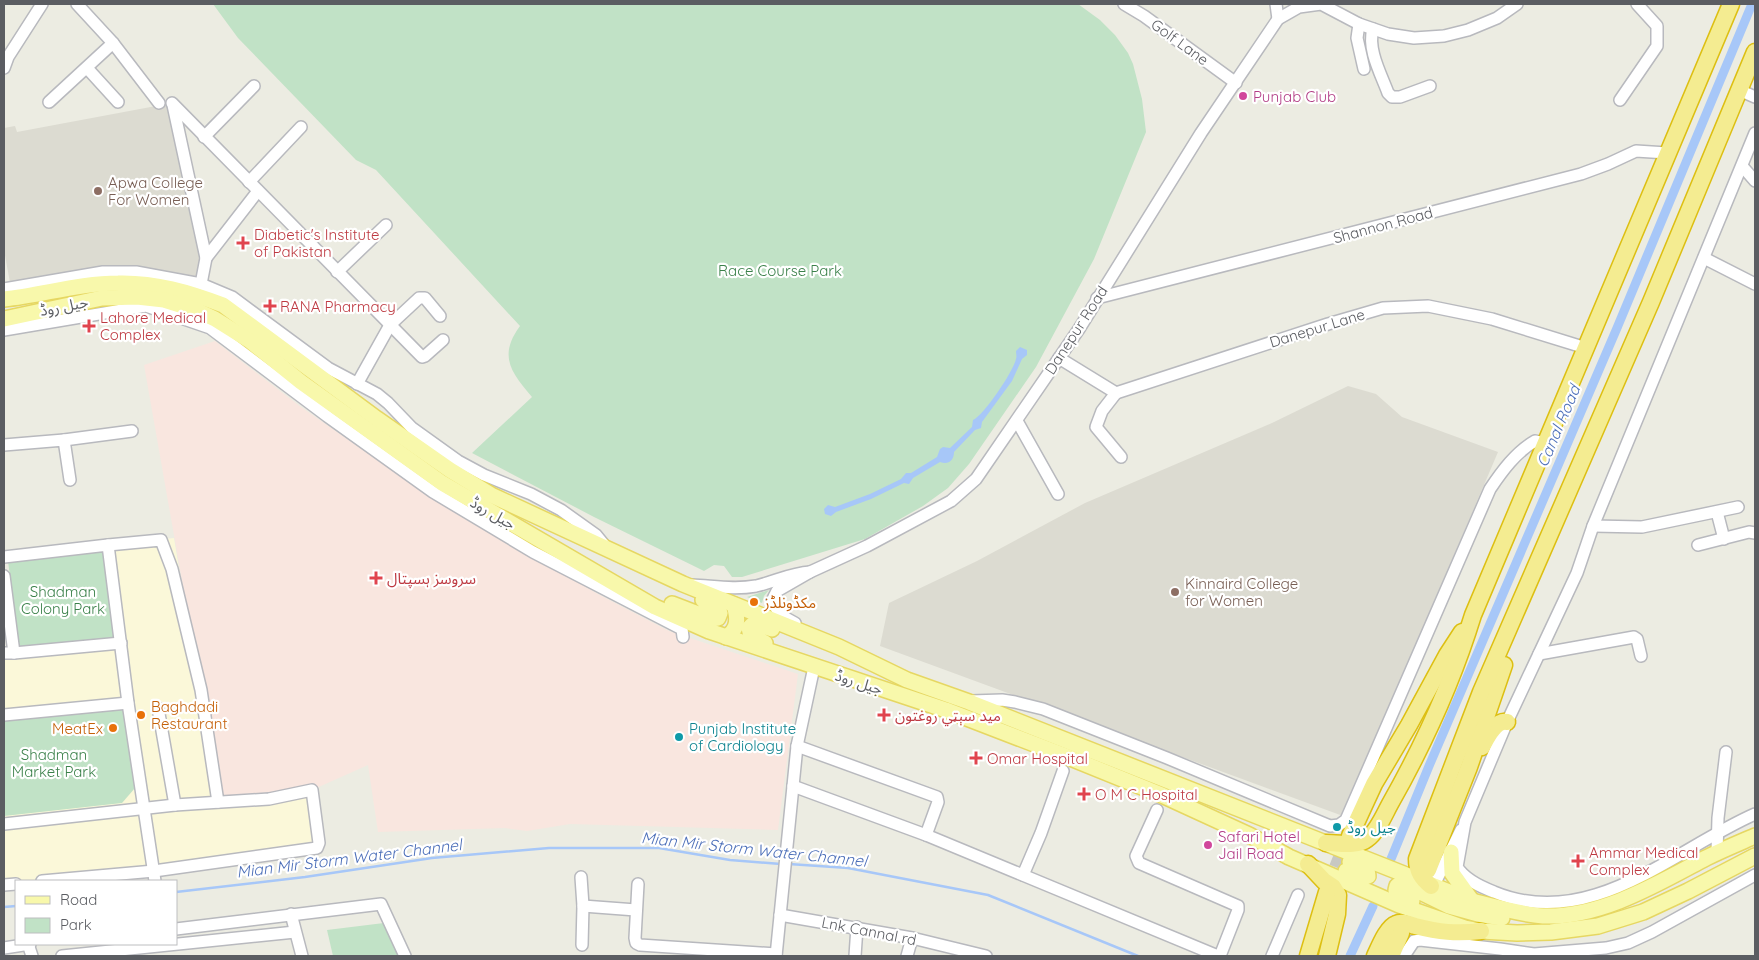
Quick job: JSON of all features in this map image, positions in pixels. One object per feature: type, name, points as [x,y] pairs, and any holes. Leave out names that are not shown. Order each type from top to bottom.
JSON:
[{"type":"highway","points":[[1326,842],[1353,843],[1364,841],[1374,830],[1404,778],[1432,720],[1461,654],[1473,615],[1617,277],[1730,4]]},
{"type":"highway","points":[[1533,574],[1517,628],[1431,881],[1422,878],[1417,868],[1418,859],[1481,692],[1755,52]]},
{"type":"highway","points":[[1350,836],[1374,784],[1447,655],[1473,615]]},
{"type":"highway","points":[[1469,767],[1497,724],[1502,721],[1506,722]]},
{"type":"highway","points":[[1308,864],[1324,881],[1333,887],[1338,896],[1337,914],[1327,956]]},
{"type":"highway","points":[[1308,956],[1327,892]]},
{"type":"highway","points":[[1375,956],[1392,926],[1396,923],[1403,922],[1439,932],[1464,933],[1481,931]]},
{"type":"highway","points":[[1391,956],[1408,937]]},
{"type":"main road","name":"جیل روڈ","points":[[4,299],[118,282],[140,283],[181,290],[224,304],[450,470],[490,496],[683,584],[839,647],[907,680],[969,702],[1326,842],[1431,881],[1472,901],[1543,916],[1585,911],[1626,898],[1755,836]]},
{"type":"main road","name":"جیل روڈ","points":[[4,319],[102,298],[137,297],[164,300],[196,310],[250,342],[301,382],[442,483],[655,606],[726,637],[996,728],[1164,796],[1249,835],[1289,857],[1399,904],[1465,928],[1517,933],[1551,932],[1598,926],[1643,912],[1755,856]]},
{"type":"main road","points":[[610,579],[711,620],[718,618],[720,611],[716,607],[634,562]]},
{"type":"main road","points":[[726,637],[731,634],[737,622],[734,605]]},
{"type":"main road","points":[[814,667],[751,636],[749,628],[752,625],[758,624],[844,658],[907,680]]},
{"type":"main road","points":[[1249,835],[1288,847],[1363,878],[1368,876],[1367,869],[1300,838],[1288,827]]},
{"type":"main road","points":[[1451,852],[1452,872],[1472,901]]},
{"type":"main road","points":[[1465,928],[1441,913],[1398,895],[1397,886],[1400,884],[1406,885],[1449,906],[1478,914],[1517,919],[1543,916]]},
{"type":"street","points":[[4,68],[8,57],[42,4]]},
{"type":"street","points":[[78,4],[113,43],[159,103]]},
{"type":"street","name":"Golf Lane","points":[[1124,4],[1144,16],[1236,82]]},
{"type":"street","points":[[1276,4],[1278,18],[1299,7],[1321,4],[1359,24],[1388,34],[1414,38],[1444,36],[1468,30],[1497,18],[1517,4]]},
{"type":"street","points":[[1620,100],[1657,46],[1657,26],[1637,4]]},
{"type":"street","name":"Danepur Road","points":[[839,647],[783,617],[772,601],[777,591],[810,572],[867,546],[951,501],[976,480],[1079,329],[1096,298],[1201,133],[1278,18]]},
{"type":"street","points":[[1359,24],[1357,38],[1364,69]]},
{"type":"street","points":[[1373,29],[1370,38],[1373,52],[1388,93],[1392,97],[1400,97],[1430,86]]},
{"type":"street","points":[[49,102],[113,43]]},
{"type":"street","points":[[86,68],[118,102]]},
{"type":"street","points":[[204,137],[254,86]]},
{"type":"street","points":[[1739,90],[1755,97]]},
{"type":"street","points":[[206,258],[172,103],[422,357],[443,340]]},
{"type":"street","points":[[249,182],[302,127]]},
{"type":"street","points":[[1431,881],[1451,852],[1506,722],[1577,573],[1593,526],[1755,133]]},
{"type":"street","name":"Shannon Road","points":[[1096,298],[1581,174],[1636,151],[1667,153]]},
{"type":"street","points":[[1742,166],[1755,181]]},
{"type":"street","points":[[200,284],[206,258],[258,191]]},
{"type":"street","points":[[337,272],[386,225]]},
{"type":"street","points":[[1704,258],[1755,284]]},
{"type":"street","points":[[4,289],[103,272],[136,272],[167,276],[200,284],[232,297],[328,368],[377,394],[412,428],[458,461],[484,475],[531,494],[561,510],[596,535],[608,550]]},
{"type":"street","points":[[342,392],[354,382],[390,325],[422,297],[440,316]]},
{"type":"street","points":[[4,330],[146,306],[210,328],[327,416],[433,492],[533,552],[682,629],[683,637]]},
{"type":"street","name":"Danepur Lane","points":[[1116,393],[1383,308],[1428,306],[1492,319],[1586,348]]},
{"type":"street","points":[[1060,358],[1116,393],[1102,411],[1096,427],[1121,457]]},
{"type":"street","points":[[1016,421],[1058,494]]},
{"type":"street","points":[[4,445],[132,432]]},
{"type":"street","points":[[64,440],[70,480]]},
{"type":"street","points":[[969,702],[1002,700],[1043,709],[1330,826],[1339,825],[1346,820],[1490,489],[1520,451],[1535,441],[1545,443]]},
{"type":"street","points":[[1593,526],[1642,527],[1738,507]]},
{"type":"street","points":[[1717,512],[1724,539]]},
{"type":"street","points":[[1698,545],[1749,532],[1755,533]]},
{"type":"street","points":[[4,556],[161,540],[172,569],[201,690],[218,802]]},
{"type":"street","points":[[108,545],[128,703],[154,877]]},
{"type":"street","name":"Danepur Road","points":[[683,584],[737,588],[758,586],[800,572],[810,572]]},
{"type":"street","points":[[4,576],[9,653],[121,643]]},
{"type":"street","points":[[1539,654],[1634,637],[1637,639],[1641,656]]},
{"type":"street","points":[[638,884],[636,943],[640,945],[776,955],[797,746],[814,667]]},
{"type":"street","points":[[4,715],[128,703]]},
{"type":"street","points":[[158,708],[175,805]]},
{"type":"street","points":[[797,746],[937,797],[938,802],[926,835]]},
{"type":"street","points":[[1717,853],[1726,752]]},
{"type":"street","points":[[1023,875],[1041,833],[1063,771]]},
{"type":"street","points":[[793,786],[926,835],[1219,956],[1238,906],[1139,863],[1136,856],[1156,810]]},
{"type":"street","points":[[4,824],[175,805],[269,799],[312,790],[319,843],[317,848],[154,877],[70,880]]},
{"type":"street","points":[[1465,822],[1461,852],[1457,863],[1459,870],[1464,876],[1482,887],[1513,899],[1528,902],[1567,901],[1614,890],[1653,871],[1755,814]]},
{"type":"street","points":[[1404,956],[1408,937],[1534,954],[1606,948],[1628,943],[1652,932],[1755,875]]},
{"type":"street","points":[[581,877],[583,906],[582,945]]},
{"type":"street","points":[[1272,956],[1298,895]]},
{"type":"street","points":[[178,929],[382,904],[405,956]]},
{"type":"street","points":[[583,906],[636,910]]},
{"type":"street","points":[[291,914],[302,956]]},
{"type":"street","name":"Lnk Cannal rd","points":[[780,915],[912,938],[986,956]]},
{"type":"street","points":[[855,956],[857,928]]},
{"type":"street","points":[[178,944],[295,932]]},
{"type":"street","points":[[907,956],[912,938]]},
{"type":"street","points":[[4,948],[23,945]]},
{"type":"street","points":[[62,956],[169,945]]},
{"type":"shaded area","name":"Apwa College For Women","points":[[172,103],[206,258],[201,284],[11,288],[4,250],[4,128],[15,126],[17,132]]},
{"type":"shaded area","name":"سروسز ہسپتال","points":[[215,341],[301,407],[435,500],[598,594],[669,631],[798,674],[778,830],[570,824],[527,831],[505,828],[378,832],[368,765],[312,790],[218,802],[191,632],[144,365]]},
{"type":"shaded area","name":"Kinnaird College for Women","points":[[1348,386],[1376,394],[1402,417],[1498,452],[1343,816],[880,646],[889,603],[977,561],[1085,503],[1272,423]]},
{"type":"shaded area","points":[[174,538],[218,802],[312,790],[319,843],[71,880],[15,880],[4,888],[4,653],[108,545]]},
{"type":"green space","name":"Race Course Park","points":[[213,4],[1078,4],[1100,20],[1115,35],[1128,53],[1133,64],[1142,99],[1146,132],[1094,259],[1036,367],[969,464],[948,488],[923,506],[865,539],[742,577],[732,577],[724,566],[714,565],[704,571],[594,517],[472,453],[532,397],[518,380],[510,363],[510,346],[520,326],[376,170],[356,160],[238,38]]},
{"type":"green space","name":"Shadman Colony Park","points":[[106,549],[117,639],[19,651],[8,561]]},
{"type":"green space","points":[[769,590],[764,596],[762,603],[747,597]]},
{"type":"green space","name":"Shadman Market Park","points":[[124,708],[135,788],[122,803],[4,816],[4,721]]},
{"type":"green space","points":[[392,922],[405,956],[333,956],[327,930]]},
{"type":"water","points":[[1020,347],[1027,350],[1027,355],[1022,359],[1012,381],[982,422],[981,428],[975,430],[954,452],[950,462],[940,462],[913,478],[909,484],[904,483],[871,499],[836,512],[831,516],[825,514],[824,509],[828,505],[835,507],[870,494],[901,479],[906,473],[911,473],[937,457],[940,449],[943,447],[950,448],[972,427],[973,420],[984,410],[998,392],[1014,365],[1016,351]]},
{"type":"waterway","name":"Canal Road","points":[[1391,859],[1617,328],[1752,4]]},
{"type":"waterway","name":"Mian Mir Storm Water Channel","points":[[178,892],[305,877],[432,858],[549,848],[659,848],[730,860],[781,864]]},
{"type":"waterway","name":"Mian Mir Storm Water Channel","points":[[789,864],[848,868],[988,895],[1138,956]]},
{"type":"waterway","name":"Mian Mir Storm Water Channel","points":[[4,907],[15,906]]},
{"type":"waterway","points":[[1350,956],[1373,906]]},
{"type":"tunnel","points":[[1328,890],[1349,838]]},
{"type":"place","name":"Punjab Club","points":[[1243,96]]},
{"type":"place","name":"Apwa College For Women","points":[[98,191]]},
{"type":"place","name":"Diabetic's Institute of Pakistan","points":[[243,243]]},
{"type":"place","name":"RANA Pharmacy","points":[[270,306]]},
{"type":"place","name":"Lahore Medical Complex","points":[[89,326]]},
{"type":"place","name":"سروسز ہسپتال","points":[[376,578]]},
{"type":"place","name":"Kinnaird College for Women","points":[[1175,592]]},
{"type":"place","name":"مکڈونلڈز","points":[[754,602]]},
{"type":"place","name":"Baghdadi Restaurant","points":[[141,715]]},
{"type":"place","name":"مید سېټي روغتون","points":[[884,715]]},
{"type":"place","name":"MeatEx","points":[[113,728]]},
{"type":"place","name":"Punjab Institute of Cardiology","points":[[679,737]]},
{"type":"place","name":"Omar Hospital","points":[[976,758]]},
{"type":"place","name":"O M C Hospital","points":[[1084,794]]},
{"type":"place","name":"جیل روڈ","points":[[1337,827]]},
{"type":"place","name":"Safari Hotel Jail Road","points":[[1208,845]]},
{"type":"place","name":"Ammar Medical Complex","points":[[1578,861]]}]
